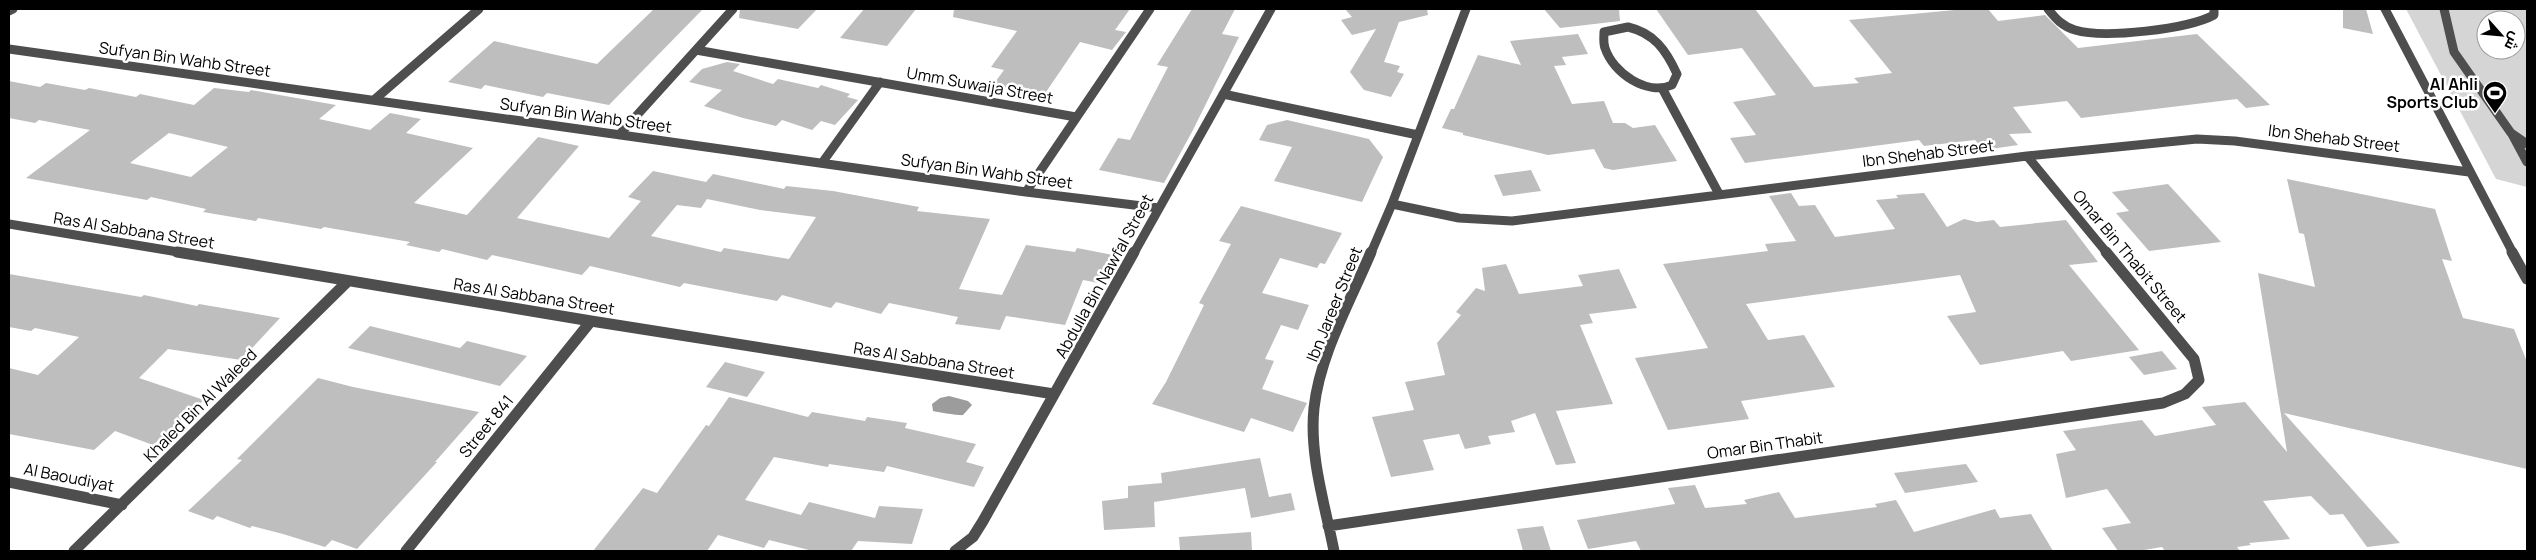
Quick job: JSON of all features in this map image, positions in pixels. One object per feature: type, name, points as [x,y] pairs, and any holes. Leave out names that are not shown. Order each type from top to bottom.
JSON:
[{"type":"street","points":[[9,12],[13,9]]},
{"type":"street","points":[[374,100],[479,9]]},
{"type":"street","points":[[619,135],[733,9]]},
{"type":"street","points":[[1026,192],[1150,9]]},
{"type":"street","name":"Abdulla Bin Nawfal Street","points":[[955,551],[973,537],[1271,9]]},
{"type":"street","name":"Ibn Jareer Street","points":[[1334,551],[1314,445],[1314,409],[1320,378],[1330,348],[1392,204],[1466,9]]},
{"type":"street","points":[[2048,9],[2062,26],[2100,35],[2203,21],[2214,15],[2214,9]]},
{"type":"street","points":[[2385,9],[2469,172],[2523,263],[2527,279]]},
{"type":"street","points":[[2444,9],[2454,52],[2511,132],[2527,162]]},
{"type":"street","points":[[1619,27],[1638,28],[1647,31],[1664,47],[1677,74],[1674,83],[1662,88],[1646,87],[1631,81],[1603,50],[1602,40],[1604,32],[1619,27]]},
{"type":"street","name":"Sufyan Bin Wahb Street","points":[[9,49],[1026,192],[1159,208]]},
{"type":"street","name":"Umm Suwaija Street","points":[[696,50],[1076,117]]},
{"type":"street","points":[[822,163],[880,82]]},
{"type":"street","points":[[1662,88],[1719,194]]},
{"type":"street","points":[[1224,94],[1418,135]]},
{"type":"street","points":[[2511,132],[2527,144]]},
{"type":"street","name":"Ibn Shehab Street","points":[[1392,204],[1459,218],[1512,222],[2027,156],[2197,139],[2264,144],[2469,172]]},
{"type":"street","name":"Omar Bin Thabit Street","points":[[1328,526],[2163,403],[2185,394],[2199,380],[2194,359],[2027,156]]},
{"type":"street","name":"Ras Al Sabbana Street","points":[[9,224],[592,321],[1054,394]]},
{"type":"street","name":"Khaled Bin Al Waleed","points":[[74,551],[348,281]]},
{"type":"street","name":"Street 841","points":[[406,551],[592,321]]},
{"type":"street","name":"Al Baoudiyat","points":[[9,482],[122,505]]},
{"type":"shaded area","name":"Al Ahli Sports Club","points":[[2406,9],[2527,9],[2527,187],[2496,179]]},
{"type":"shaded area","points":[[949,396],[968,401],[972,405],[963,415],[933,411],[932,404],[940,398]]},
{"type":"building","points":[[654,9],[703,9],[609,105],[547,93],[543,97],[485,85],[481,89],[448,82],[494,41],[597,64]]},
{"type":"building","points":[[740,9],[817,9],[798,29],[739,18]]},
{"type":"building","points":[[864,9],[916,9],[887,46],[840,38]]},
{"type":"building","points":[[954,9],[1130,9],[1115,30],[1126,32],[1112,50],[1080,42],[1044,95],[993,85],[1004,70],[991,67],[1017,31],[953,17]]},
{"type":"building","points":[[1192,9],[1235,9],[1222,34],[1239,37],[1193,130],[1164,183],[1099,170],[1118,138],[1130,140],[1168,67],[1157,65]]},
{"type":"building","points":[[1345,9],[1427,9],[1428,15],[1399,22],[1384,62],[1400,66],[1397,72],[1404,74],[1391,97],[1364,90],[1350,72],[1376,29],[1352,35],[1341,20],[1352,17]]},
{"type":"building","points":[[1544,9],[1619,9],[1620,21],[1560,28]]},
{"type":"building","points":[[1656,9],[1755,9],[1814,87],[1859,83],[1854,78],[1892,73],[1849,20],[1965,9],[1988,9],[1998,21],[2045,15],[2078,48],[2197,34],[2270,105],[2246,108],[2237,99],[2081,118],[2067,101],[2013,107],[2032,133],[2009,134],[2018,145],[1984,150],[1975,140],[1924,146],[1919,140],[1745,163],[1730,138],[1756,135],[1733,102],[1776,95],[1742,48],[1688,55]]},
{"type":"building","points":[[2343,9],[2366,9],[2373,34],[2343,28]]},
{"type":"building","points":[[1578,34],[1588,54],[1562,57],[1566,65],[1554,66],[1572,104],[1604,101],[1613,123],[1625,123],[1633,128],[1655,125],[1677,161],[1613,170],[1604,168],[1594,149],[1548,155],[1463,135],[1463,133],[1442,128],[1451,109],[1454,109],[1478,55],[1521,65],[1510,41]]},
{"type":"building","points":[[727,62],[740,64],[733,71],[773,84],[778,79],[818,88],[821,85],[850,94],[847,97],[858,100],[835,125],[821,121],[812,130],[782,120],[776,126],[704,106],[722,90],[689,82],[702,69]]},
{"type":"building","points":[[9,81],[40,87],[46,83],[85,90],[89,88],[136,97],[140,94],[194,105],[214,88],[249,92],[251,90],[336,105],[319,119],[370,130],[390,113],[421,119],[406,133],[473,148],[414,203],[467,215],[538,137],[579,146],[517,218],[609,238],[641,201],[628,197],[653,171],[706,182],[713,174],[784,189],[786,186],[833,191],[919,207],[917,211],[990,219],[959,289],[1002,295],[1026,245],[1075,252],[1077,248],[1118,256],[1104,284],[1083,280],[1065,325],[1006,316],[1000,330],[955,324],[958,317],[889,303],[881,314],[836,302],[831,308],[782,295],[777,301],[684,283],[680,287],[590,266],[582,275],[492,255],[487,260],[442,249],[439,252],[406,245],[410,242],[258,218],[256,221],[203,212],[206,209],[151,197],[147,200],[26,178],[90,130],[39,120],[35,123],[9,118]],"holes":[[[169,133],[228,147],[191,177],[130,163]],[[707,199],[760,210],[816,217],[789,259],[724,248],[721,252],[651,236],[677,205],[701,208]]]},
{"type":"building","points":[[1287,120],[1369,139],[1383,157],[1362,202],[1274,181],[1292,147],[1259,140],[1267,125]]},
{"type":"building","points":[[1531,170],[1541,191],[1503,196],[1494,175]]},
{"type":"building","points":[[2287,179],[2435,209],[2452,261],[2442,259],[2463,318],[2514,329],[2527,362],[2527,469],[2284,413],[2400,543],[2367,547],[2343,514],[2330,515],[2311,496],[2263,501],[2290,539],[2249,543],[2251,545],[2237,547],[2240,551],[2165,551],[2162,547],[2138,551],[2118,551],[2102,528],[2131,523],[2107,489],[2066,498],[2056,454],[2076,450],[2063,431],[2142,420],[2155,436],[2216,425],[2202,407],[2245,402],[2287,452],[2258,273],[2315,287],[2304,234],[2299,233]]},
{"type":"building","points":[[2168,184],[2221,242],[2149,251],[2116,213],[2129,211],[2112,192]]},
{"type":"building","points":[[1791,193],[1799,206],[1815,205],[1835,237],[1895,229],[1876,200],[1898,198],[1896,195],[1924,193],[1947,227],[1964,219],[1977,222],[1994,220],[2000,227],[2066,220],[2098,262],[2069,265],[2139,350],[2071,361],[2063,351],[1980,365],[1947,316],[1976,312],[1960,275],[1746,304],[1768,340],[1804,335],[1835,387],[1741,401],[1749,419],[1668,430],[1635,358],[1708,348],[1663,264],[1768,251],[1765,244],[1796,241],[1769,196]]},
{"type":"building","points":[[1241,206],[1342,233],[1325,264],[1320,263],[1317,268],[1280,258],[1262,293],[1309,305],[1298,330],[1281,325],[1265,359],[1274,361],[1262,389],[1307,403],[1293,432],[1251,418],[1244,432],[1152,404],[1166,382],[1204,305],[1199,303],[1231,244],[1219,241]]},
{"type":"building","points":[[1506,264],[1519,294],[1583,286],[1578,275],[1619,269],[1637,308],[1589,314],[1593,323],[1580,325],[1613,404],[1556,411],[1576,463],[1556,465],[1535,413],[1511,421],[1515,432],[1488,436],[1491,444],[1465,449],[1459,434],[1423,440],[1434,470],[1391,477],[1372,417],[1414,410],[1405,382],[1445,375],[1437,343],[1461,315],[1456,312],[1476,288],[1485,291],[1482,268]]},
{"type":"building","points":[[9,274],[141,297],[144,295],[197,306],[199,304],[280,318],[241,360],[168,349],[139,378],[204,400],[153,445],[115,431],[94,450],[9,434],[9,368],[38,375],[79,337],[35,328],[31,331],[9,327]]},
{"type":"building","points":[[370,326],[460,348],[467,341],[527,356],[500,386],[348,348]]},
{"type":"building","points":[[2162,351],[2177,369],[2144,375],[2129,357]]},
{"type":"building","points":[[725,362],[765,372],[747,397],[706,387]]},
{"type":"building","points":[[318,378],[353,387],[479,412],[435,462],[437,462],[357,549],[332,540],[325,547],[252,526],[250,528],[217,516],[213,520],[188,511],[242,460],[237,459]]},
{"type":"building","points":[[729,397],[808,417],[812,412],[865,421],[867,417],[907,423],[905,428],[976,444],[966,462],[984,467],[974,487],[887,466],[884,472],[829,464],[828,467],[774,457],[745,500],[801,515],[809,502],[875,518],[879,506],[923,509],[912,544],[858,541],[851,551],[813,551],[769,540],[764,548],[718,535],[707,551],[593,551],[643,488],[657,493],[706,425],[709,426]]},
{"type":"building","points":[[1260,458],[1269,497],[1291,493],[1295,510],[1251,518],[1245,488],[1154,502],[1155,527],[1104,530],[1102,501],[1128,498],[1128,486],[1162,483],[1161,473]]},
{"type":"building","points":[[1966,464],[1978,482],[1905,493],[1894,473]]},
{"type":"building","points":[[1695,485],[1705,508],[1747,504],[1744,500],[1779,492],[1795,518],[1877,507],[1875,504],[1896,500],[1914,532],[1995,509],[2000,518],[2031,514],[2053,551],[1641,551],[1636,541],[1588,549],[1577,520],[1675,504],[1668,488]]},
{"type":"building","points":[[1543,526],[1551,551],[1523,551],[1517,529]]},
{"type":"building","points":[[1251,532],[1252,551],[1180,551],[1179,537]]},
{"type":"place","name":"Al Ahli Sports Club","points":[[2495,114]]}]
